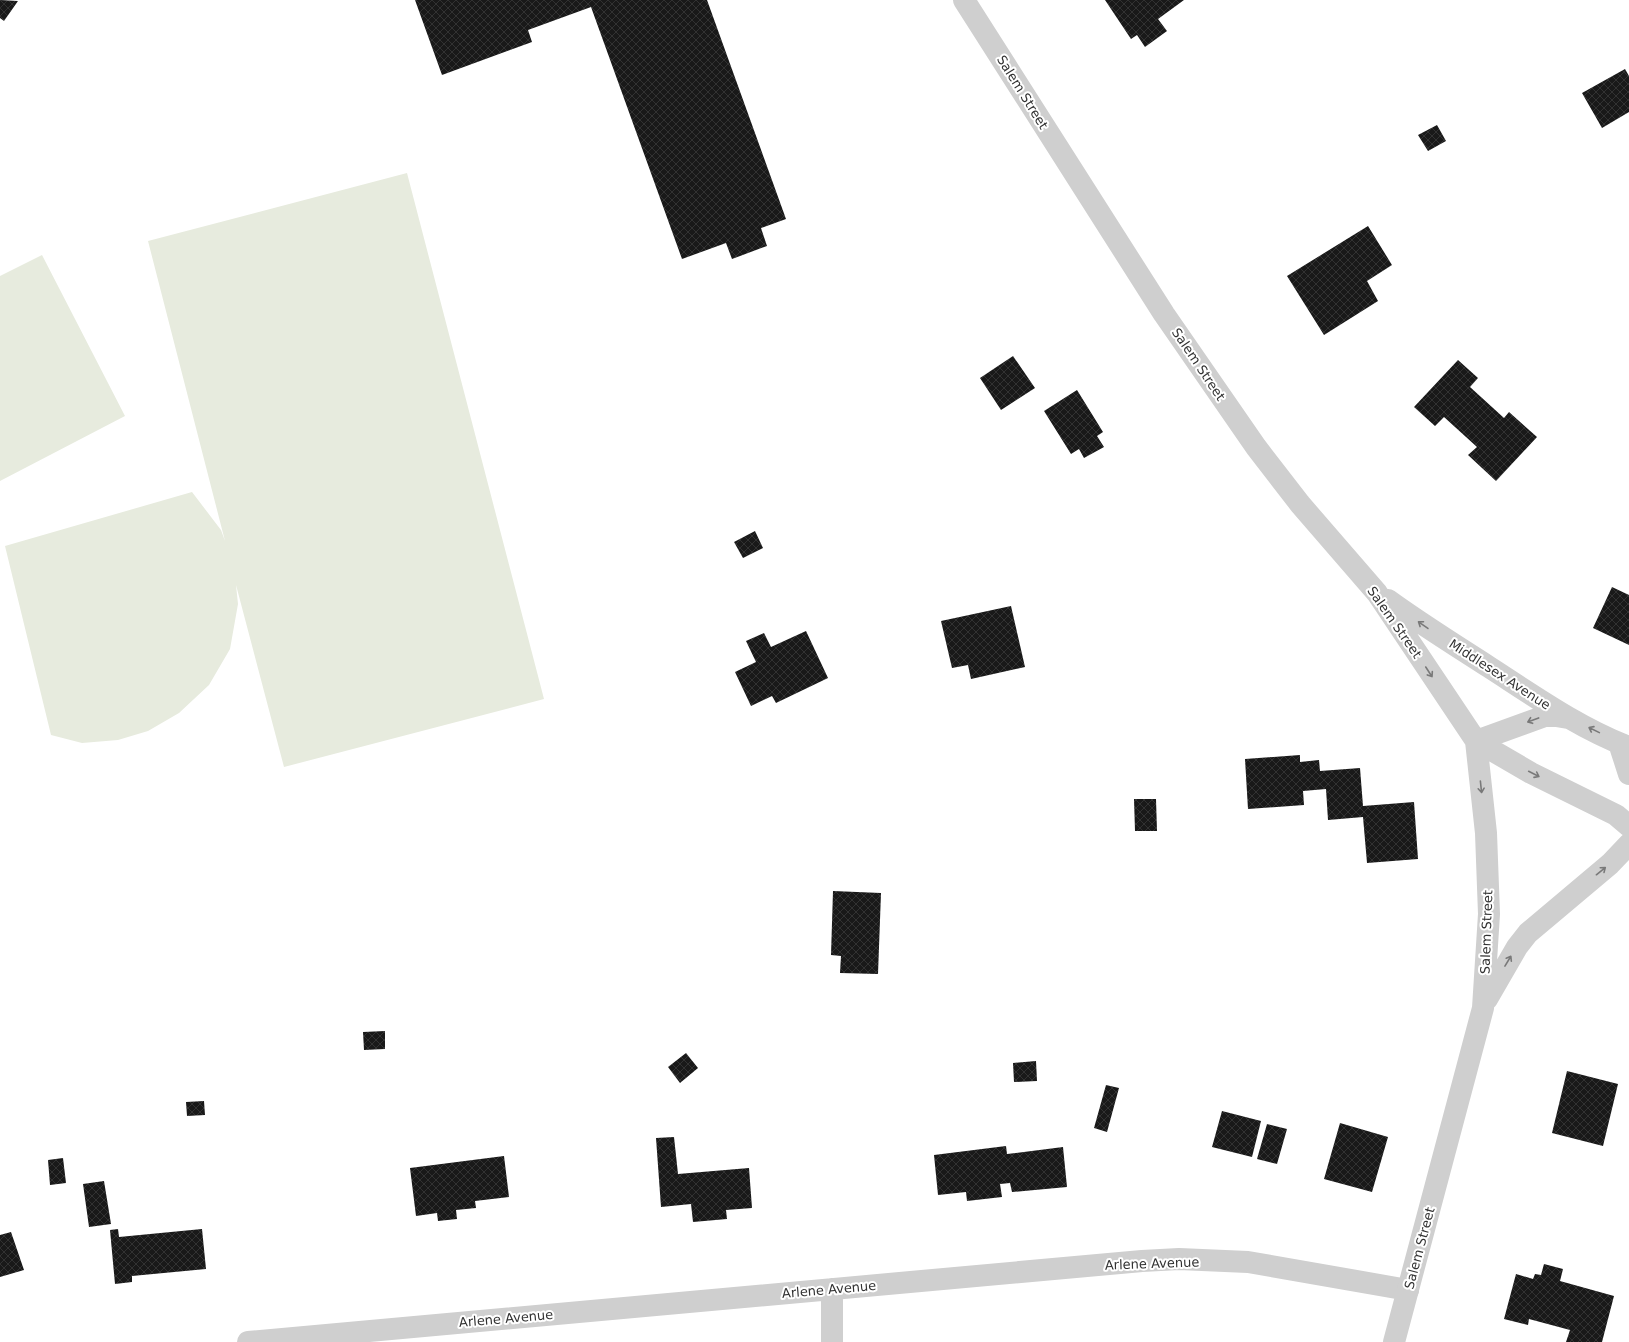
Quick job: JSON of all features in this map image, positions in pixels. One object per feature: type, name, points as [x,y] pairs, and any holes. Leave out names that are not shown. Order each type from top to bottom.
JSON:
[{"type":"street","name":"Salem Street","points":[[964,0],[1164,314],[1251,440],[1300,504],[1377,592],[1476,741],[1486,833],[1489,914],[1483,1008],[1394,1342]]},
{"type":"street","name":"Middlesex Avenue","points":[[1377,592],[1424,626],[1571,719],[1624,745]]},
{"type":"street","points":[[1476,741],[1545,716],[1556,716],[1571,719]]},
{"type":"street","points":[[1476,741],[1531,773],[1616,815],[1629,826]]},
{"type":"street","points":[[1624,745],[1629,774]]},
{"type":"street","points":[[1483,1008],[1517,947],[1528,934],[1610,864],[1629,844]]},
{"type":"street","name":"Arlene Avenue","points":[[248,1342],[1142,1261],[1179,1260],[1248,1262],[1408,1290]]},
{"type":"street","points":[[832,1289],[832,1342]]},
{"type":"shaded area","points":[[407,173],[544,699],[284,767],[236,585],[238,604],[230,649],[209,685],[179,713],[148,731],[118,740],[82,743],[51,735],[5,546],[192,492],[221,530],[225,541],[148,241]]},
{"type":"shaded area","points":[[42,255],[125,416],[0,481],[0,276]]},
{"type":"building","points":[[0,0],[18,1],[4,21],[0,18]]},
{"type":"building","points":[[415,0],[707,0],[786,219],[761,228],[767,246],[732,259],[726,243],[682,259],[591,7],[528,30],[532,42],[442,75]]},
{"type":"building","points":[[1105,0],[1184,0],[1158,19],[1167,31],[1145,47],[1137,35],[1131,39]]},
{"type":"building","points":[[1625,69],[1629,76],[1629,112],[1602,128],[1582,93]]},
{"type":"building","points":[[1437,125],[1446,141],[1428,151],[1418,135]]},
{"type":"building","points":[[1368,226],[1392,265],[1367,281],[1378,301],[1324,335],[1287,276]]},
{"type":"building","points":[[1013,356],[1035,388],[1001,410],[980,378]]},
{"type":"building","points":[[1458,360],[1478,378],[1470,387],[1504,418],[1509,412],[1537,437],[1496,481],[1468,455],[1477,447],[1444,417],[1435,426],[1414,407]]},
{"type":"building","points":[[1077,390],[1103,432],[1097,436],[1104,447],[1084,458],[1079,449],[1071,454],[1044,411]]},
{"type":"building","points":[[755,531],[763,548],[743,558],[734,542]]},
{"type":"building","points":[[1612,587],[1629,595],[1629,645],[1593,628]]},
{"type":"building","points":[[1011,606],[1025,667],[971,679],[968,665],[952,668],[941,621]]},
{"type":"building","points":[[806,631],[828,678],[776,703],[772,696],[751,706],[735,672],[756,662],[746,641],[764,633],[771,647]]},
{"type":"building","points":[[1300,755],[1300,762],[1319,760],[1320,771],[1360,768],[1363,806],[1414,802],[1418,859],[1367,863],[1363,817],[1328,820],[1326,789],[1303,791],[1304,805],[1248,809],[1245,759]]},
{"type":"building","points":[[1134,799],[1156,799],[1157,831],[1135,831]]},
{"type":"building","points":[[833,891],[881,893],[878,974],[840,973],[841,956],[831,955]]},
{"type":"building","points":[[385,1031],[385,1049],[364,1050],[363,1032]]},
{"type":"building","points":[[686,1053],[698,1068],[680,1083],[668,1067]]},
{"type":"building","points":[[1036,1061],[1037,1081],[1014,1082],[1013,1063]]},
{"type":"building","points":[[1567,1071],[1618,1084],[1603,1146],[1552,1133]]},
{"type":"building","points":[[1106,1085],[1119,1088],[1107,1132],[1094,1128]]},
{"type":"building","points":[[204,1101],[205,1115],[187,1116],[186,1102]]},
{"type":"building","points":[[1222,1111],[1261,1121],[1252,1157],[1212,1147]]},
{"type":"building","points":[[1340,1123],[1388,1137],[1372,1192],[1324,1179]]},
{"type":"building","points":[[1267,1124],[1287,1129],[1277,1164],[1257,1159]]},
{"type":"building","points":[[674,1137],[678,1174],[749,1168],[752,1208],[726,1210],[727,1219],[693,1222],[691,1204],[661,1207],[656,1138]]},
{"type":"building","points":[[1006,1146],[1007,1154],[1063,1147],[1067,1187],[1012,1192],[1010,1183],[1000,1184],[1002,1197],[967,1201],[966,1192],[938,1195],[934,1155]]},
{"type":"building","points":[[504,1156],[509,1197],[475,1201],[476,1208],[456,1210],[457,1219],[438,1221],[437,1213],[416,1216],[410,1168]]},
{"type":"building","points":[[63,1158],[66,1183],[50,1185],[48,1160]]},
{"type":"building","points":[[104,1181],[111,1224],[89,1227],[83,1184]]},
{"type":"building","points":[[118,1229],[119,1237],[202,1229],[206,1269],[132,1276],[132,1282],[115,1284],[110,1230]]},
{"type":"building","points":[[11,1232],[24,1270],[0,1277],[0,1235]]},
{"type":"building","points":[[1544,1264],[1563,1269],[1560,1281],[1614,1296],[1602,1342],[1566,1342],[1570,1330],[1529,1319],[1528,1325],[1504,1319],[1516,1274],[1533,1279],[1535,1274],[1541,1275]]}]
